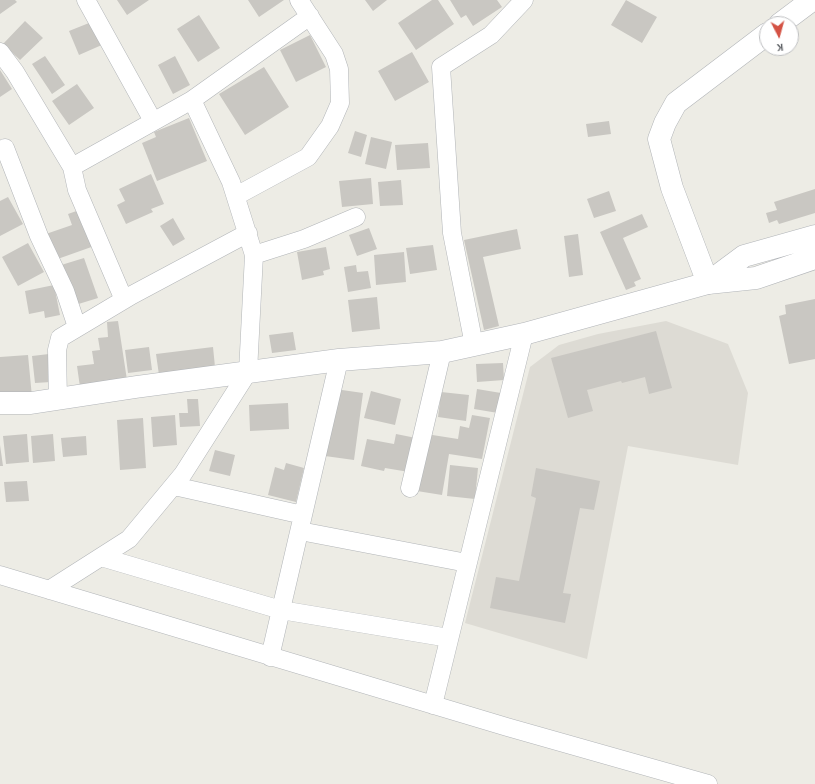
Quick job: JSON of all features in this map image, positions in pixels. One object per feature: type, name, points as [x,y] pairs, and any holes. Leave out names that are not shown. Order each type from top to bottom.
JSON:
[{"type":"main road","points":[[791,16],[812,0]]},
{"type":"main road","points":[[708,283],[672,188],[659,139],[676,103],[759,40]]},
{"type":"main road","points":[[708,283],[744,256],[815,236]]},
{"type":"main road","points":[[0,403],[31,403],[58,400],[339,360],[442,352],[524,334],[708,283],[756,278],[815,258]]},
{"type":"street","points":[[86,0],[153,121]]},
{"type":"street","points":[[236,196],[308,157],[330,126],[340,103],[341,84],[334,54],[299,0]]},
{"type":"street","points":[[474,345],[452,233],[441,66],[491,35],[524,0]]},
{"type":"street","points":[[72,167],[192,100],[310,16]]},
{"type":"street","points":[[0,52],[15,72],[72,167],[77,190],[124,300]]},
{"type":"street","points":[[49,590],[129,539],[183,474],[248,372],[254,255],[231,182],[192,100]]},
{"type":"street","points":[[5,148],[39,236],[65,292],[77,327]]},
{"type":"street","points":[[254,255],[304,239],[356,217]]},
{"type":"street","points":[[58,400],[57,350],[60,338],[124,300],[248,233]]},
{"type":"street","points":[[433,705],[524,334]]},
{"type":"street","points":[[410,488],[442,352]]},
{"type":"street","points":[[270,656],[339,360]]},
{"type":"street","points":[[174,486],[301,523],[467,563]]},
{"type":"street","points":[[101,557],[281,610],[449,638]]},
{"type":"street","points":[[0,575],[433,705],[708,784]]},
{"type":"shaded area","points":[[666,321],[728,344],[748,393],[738,465],[628,446],[587,659],[465,623],[530,367],[559,345],[598,334]]},
{"type":"building","points":[[0,0],[15,0],[17,2],[0,14]]},
{"type":"building","points":[[117,0],[149,0],[127,15]]},
{"type":"building","points":[[248,0],[284,0],[259,17]]},
{"type":"building","points":[[365,0],[387,0],[373,11]]},
{"type":"building","points":[[432,0],[438,0],[454,24],[416,50],[398,23]]},
{"type":"building","points":[[450,0],[497,0],[502,7],[473,26],[466,15],[461,18]]},
{"type":"building","points":[[626,0],[657,17],[642,43],[611,25]]},
{"type":"building","points":[[199,15],[220,48],[198,62],[177,29]]},
{"type":"building","points":[[25,21],[43,38],[20,60],[3,44]]},
{"type":"building","points":[[94,21],[104,44],[79,55],[69,31]]},
{"type":"building","points":[[310,35],[326,67],[296,82],[280,50]]},
{"type":"building","points":[[412,52],[429,82],[395,101],[378,71]]},
{"type":"building","points":[[45,56],[65,85],[52,94],[32,64]]},
{"type":"building","points":[[175,56],[190,85],[173,94],[158,65]]},
{"type":"building","points":[[264,67],[289,107],[245,135],[219,94]]},
{"type":"building","points":[[0,70],[12,89],[0,97]]},
{"type":"building","points":[[77,84],[94,108],[69,125],[52,101]]},
{"type":"building","points":[[189,118],[207,161],[157,181],[142,143],[156,137],[154,132]]},
{"type":"building","points":[[609,121],[611,134],[588,137],[586,124]]},
{"type":"building","points":[[355,131],[367,135],[361,157],[348,153]]},
{"type":"building","points":[[371,137],[392,142],[386,169],[365,164]]},
{"type":"building","points":[[428,143],[430,168],[397,170],[395,145]]},
{"type":"building","points":[[151,174],[164,204],[151,209],[153,212],[126,224],[117,205],[125,201],[119,189]]},
{"type":"building","points":[[371,178],[373,204],[342,207],[339,181]]},
{"type":"building","points":[[401,180],[403,205],[380,206],[378,182]]},
{"type":"building","points":[[815,189],[815,213],[779,224],[777,220],[769,223],[766,213],[777,210],[774,202]]},
{"type":"building","points":[[609,191],[616,211],[594,218],[587,199]]},
{"type":"building","points":[[8,197],[23,224],[0,236],[0,201]]},
{"type":"building","points":[[85,208],[97,245],[52,261],[43,235],[72,225],[68,214]]},
{"type":"building","points":[[642,214],[648,227],[623,238],[641,279],[634,282],[636,286],[626,290],[600,232]]},
{"type":"building","points":[[173,218],[185,239],[173,246],[160,226]]},
{"type":"building","points":[[369,228],[377,249],[357,256],[349,235]]},
{"type":"building","points":[[517,229],[521,249],[483,257],[499,326],[484,330],[464,240]]},
{"type":"building","points":[[578,234],[583,275],[569,277],[564,236]]},
{"type":"building","points":[[28,243],[44,272],[18,286],[2,257]]},
{"type":"building","points":[[433,245],[437,270],[410,274],[406,248]]},
{"type":"building","points":[[326,247],[330,269],[323,271],[324,275],[302,280],[297,252]]},
{"type":"building","points":[[404,252],[406,282],[376,285],[374,255]]},
{"type":"building","points":[[84,258],[98,298],[72,306],[58,266]]},
{"type":"building","points":[[356,265],[357,272],[368,271],[371,288],[348,292],[344,267]]},
{"type":"building","points":[[54,285],[60,315],[45,318],[44,311],[29,314],[25,291]]},
{"type":"building","points":[[377,297],[380,329],[352,332],[348,300]]},
{"type":"building","points":[[815,299],[815,359],[789,364],[779,316],[786,314],[785,305]]},
{"type":"building","points":[[118,321],[127,380],[80,387],[77,366],[94,364],[92,351],[100,350],[98,338],[108,337],[107,322]]},
{"type":"building","points":[[656,331],[672,388],[649,394],[645,377],[622,383],[621,381],[587,390],[593,411],[568,418],[551,358]]},
{"type":"building","points":[[293,332],[296,350],[272,353],[269,335]]},
{"type":"building","points":[[149,347],[152,370],[128,373],[125,350]]},
{"type":"building","points":[[213,347],[215,367],[159,375],[156,354]]},
{"type":"building","points":[[49,354],[51,382],[35,383],[32,356]]},
{"type":"building","points":[[28,355],[32,397],[0,400],[0,357]]},
{"type":"building","points":[[503,363],[504,380],[477,382],[476,364]]},
{"type":"building","points":[[335,389],[363,393],[354,460],[325,456]]},
{"type":"building","points":[[477,389],[501,393],[498,413],[474,409]]},
{"type":"building","points":[[371,391],[401,399],[395,425],[364,418]]},
{"type":"building","points":[[441,392],[469,395],[466,421],[438,417]]},
{"type":"building","points":[[187,399],[198,399],[200,426],[180,427],[179,413],[188,413]]},
{"type":"building","points":[[288,403],[289,429],[250,431],[249,405]]},
{"type":"building","points":[[175,415],[177,445],[153,447],[151,417]]},
{"type":"building","points":[[472,415],[490,418],[482,459],[449,454],[442,495],[417,491],[426,434],[458,439],[460,426],[469,428]]},
{"type":"building","points":[[143,418],[146,468],[120,470],[117,420]]},
{"type":"building","points":[[27,434],[29,462],[6,464],[3,436]]},
{"type":"building","points":[[53,434],[55,461],[33,463],[31,436]]},
{"type":"building","points":[[396,434],[416,438],[409,472],[385,468],[384,471],[361,466],[367,439],[394,444]]},
{"type":"building","points":[[86,436],[87,455],[63,457],[61,438]]},
{"type":"building","points":[[0,445],[3,466],[0,466]]},
{"type":"building","points":[[215,450],[235,455],[230,476],[209,471]]},
{"type":"building","points":[[286,463],[304,468],[296,502],[268,495],[275,467],[284,470]]},
{"type":"building","points":[[450,465],[478,468],[475,499],[447,496]]},
{"type":"building","points":[[536,468],[600,481],[594,510],[580,508],[563,593],[571,594],[565,623],[490,608],[496,577],[519,581],[536,498],[531,496]]},
{"type":"building","points":[[27,481],[29,501],[6,502],[4,482]]}]
